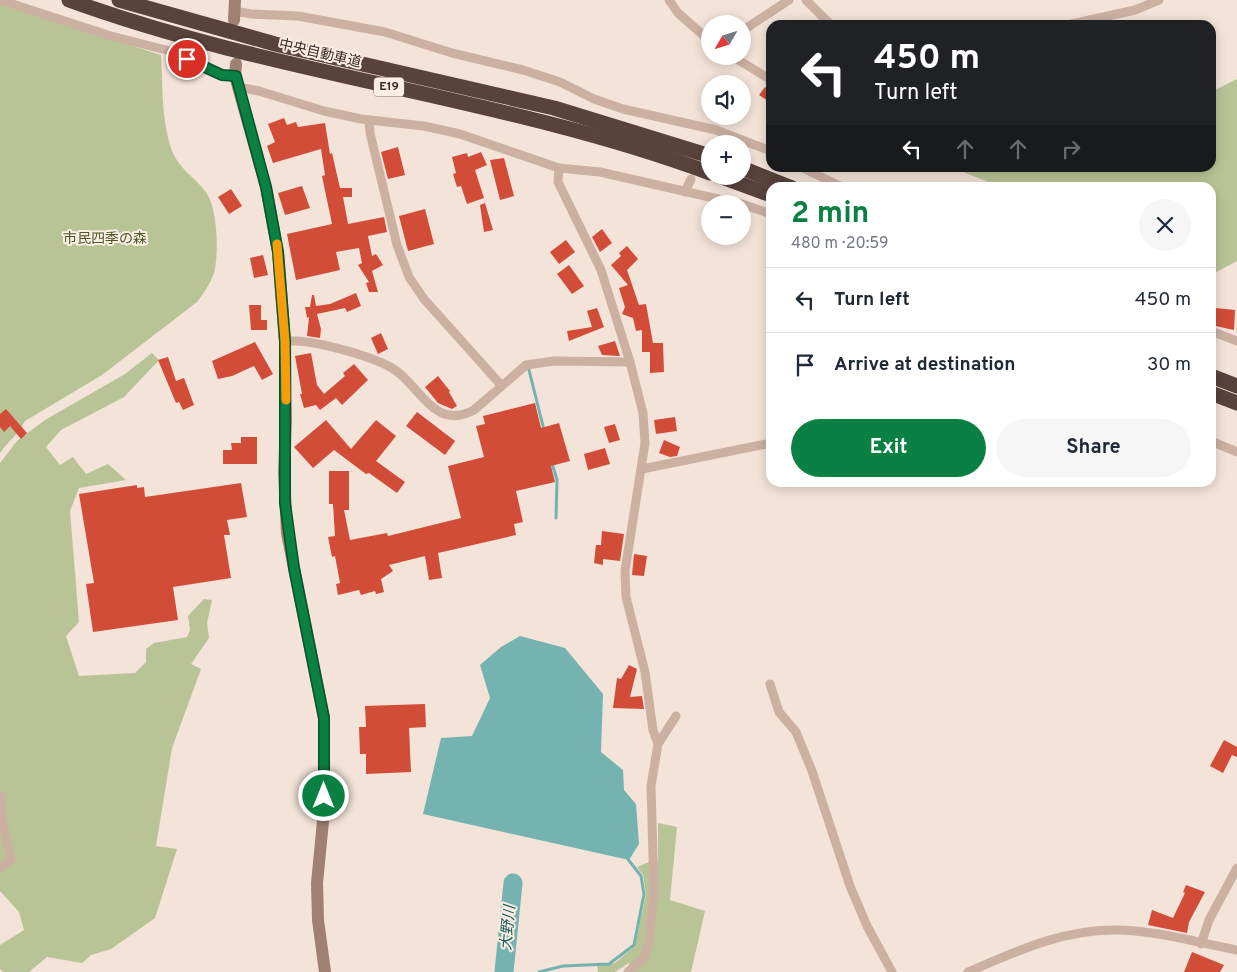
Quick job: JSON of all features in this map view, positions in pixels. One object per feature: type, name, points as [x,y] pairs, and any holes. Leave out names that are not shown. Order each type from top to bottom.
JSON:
[{"type":"highway","name":"中央自動車道","points":[[69,0],[212,45],[552,125],[636,148],[701,170]]},
{"type":"highway","name":"中央自動車道","points":[[119,0],[275,44],[554,108],[701,153]]},
{"type":"highway","points":[[751,172],[777,182]]},
{"type":"highway","points":[[742,185],[766,194]]},
{"type":"highway","points":[[1216,378],[1237,386]]},
{"type":"highway","points":[[1216,395],[1237,403]]},
{"type":"street","points":[[0,0],[111,36],[170,52],[222,75],[236,76],[260,91],[324,111],[369,120],[424,126],[460,134],[559,168],[600,172],[701,195]]},
{"type":"street","points":[[669,0],[678,13],[701,32]]},
{"type":"street","points":[[751,25],[789,0]]},
{"type":"street","points":[[806,0],[826,20]]},
{"type":"street","points":[[1089,20],[1134,10],[1160,0]]},
{"type":"street","points":[[235,10],[251,14],[298,16],[386,32],[452,53],[523,70],[560,82],[594,99],[623,109],[716,130],[724,135]]},
{"type":"street","points":[[747,65],[766,77]]},
{"type":"street","points":[[236,76],[266,187],[278,252],[285,341],[286,420],[284,473],[287,533],[324,718],[324,812],[317,883],[318,920],[325,972]]},
{"type":"street","points":[[369,120],[370,133],[397,245],[409,277],[424,299],[502,385]]},
{"type":"street","points":[[751,146],[766,150]]},
{"type":"street","points":[[559,168],[558,182],[601,270],[644,413],[642,469],[628,548],[626,597],[646,672],[653,730],[658,744]]},
{"type":"street","points":[[811,172],[832,182]]},
{"type":"street","points":[[686,192],[691,179]]},
{"type":"street","points":[[751,207],[766,212]]},
{"type":"street","points":[[1216,333],[1237,342]]},
{"type":"street","points":[[285,341],[297,340],[320,343],[382,363],[395,370],[434,410],[447,415],[468,414],[526,365],[554,362],[630,362]]},
{"type":"street","points":[[1216,443],[1237,452]]},
{"type":"street","points":[[642,469],[766,445]]},
{"type":"street","points":[[770,684],[779,712],[796,732],[812,771],[850,886],[867,926],[892,972]]},
{"type":"street","points":[[628,972],[644,958],[649,943],[654,892],[652,786],[658,744],[676,716]]},
{"type":"street","points":[[0,795],[2,819],[11,859],[0,869]]},
{"type":"street","points":[[1201,944],[1209,920],[1237,868]]},
{"type":"street","points":[[968,972],[1052,938],[1094,931],[1136,932],[1237,950]]},
{"type":"green space","name":"市民四季の森","points":[[0,4],[161,55],[163,105],[169,141],[176,159],[201,186],[209,198],[215,219],[217,254],[211,281],[197,302],[102,375],[25,421],[20,430],[0,453]]},
{"type":"green space","points":[[1237,79],[1237,261],[1216,272],[1216,182],[988,182],[963,172],[1216,172],[1216,90]]},
{"type":"green space","points":[[152,353],[159,360],[124,397],[61,430],[46,447],[60,465],[73,457],[86,474],[108,464],[126,480],[79,488],[70,511],[79,622],[66,636],[79,676],[135,673],[146,662],[146,649],[154,643],[187,637],[190,630],[188,616],[204,599],[212,600],[207,623],[209,638],[191,664],[201,669],[172,748],[156,846],[177,849],[155,918],[111,949],[91,955],[82,963],[47,957],[29,972],[3,972],[0,969],[0,945],[24,930],[19,912],[0,891],[0,463],[17,441],[45,420],[125,374]]},
{"type":"green space","points":[[658,823],[677,827],[670,900],[705,911],[691,972],[630,972],[629,963],[615,972],[598,972],[597,966],[615,963],[635,946],[646,894],[643,875],[637,867],[649,862],[658,861]]},
{"type":"water","points":[[520,636],[565,648],[603,694],[601,752],[623,770],[624,790],[636,804],[639,844],[629,860],[423,814],[441,738],[472,736],[490,698],[480,665],[501,647]]},
{"type":"building","points":[[765,87],[766,88],[766,100],[759,95]]},
{"type":"building","points":[[284,118],[287,125],[296,122],[298,127],[325,123],[330,154],[332,153],[340,188],[352,188],[352,197],[343,197],[348,224],[384,217],[387,232],[368,236],[372,256],[376,254],[383,265],[372,271],[378,292],[369,292],[366,283],[369,282],[358,265],[362,263],[359,248],[336,252],[340,270],[296,280],[287,234],[332,224],[322,176],[325,175],[321,149],[273,163],[267,146],[275,142],[268,124]]},
{"type":"building","points":[[398,147],[405,175],[388,179],[381,152]]},
{"type":"building","points":[[481,152],[487,165],[475,170],[484,198],[467,204],[461,186],[457,187],[453,174],[456,173],[452,157],[467,153],[468,157]]},
{"type":"building","points":[[504,158],[514,196],[500,200],[490,160]]},
{"type":"building","points":[[302,186],[310,208],[285,215],[278,193]]},
{"type":"building","points":[[231,189],[242,206],[229,214],[218,197]]},
{"type":"building","points":[[485,203],[493,230],[484,232],[480,205]]},
{"type":"building","points":[[425,209],[434,244],[408,251],[399,216]]},
{"type":"building","points":[[602,229],[612,243],[600,252],[592,237]]},
{"type":"building","points":[[566,240],[575,252],[559,264],[550,252]]},
{"type":"building","points":[[627,246],[638,259],[627,270],[639,305],[646,304],[653,343],[663,343],[664,372],[650,373],[650,352],[642,352],[642,330],[636,331],[633,318],[622,314],[625,307],[619,288],[628,285],[611,265],[621,256],[619,253]]},
{"type":"building","points":[[263,255],[268,275],[254,278],[250,258]]},
{"type":"building","points":[[569,265],[584,286],[572,294],[557,274]]},
{"type":"building","points":[[356,293],[361,306],[347,312],[345,308],[317,314],[321,329],[320,338],[307,336],[309,317],[307,318],[305,307],[310,307],[312,295],[314,295],[316,306],[330,304]]},
{"type":"building","points":[[249,305],[261,305],[261,320],[267,320],[267,330],[251,330]]},
{"type":"building","points":[[597,308],[604,327],[569,341],[567,331],[592,327],[587,311]]},
{"type":"building","points":[[1216,308],[1235,310],[1234,330],[1216,326]]},
{"type":"building","points":[[381,333],[388,349],[378,354],[371,338]]},
{"type":"building","points":[[615,341],[620,356],[602,355],[598,346]]},
{"type":"building","points":[[255,342],[273,374],[262,380],[254,366],[232,376],[218,379],[212,361]]},
{"type":"building","points":[[311,353],[317,385],[324,394],[345,376],[343,373],[354,364],[368,380],[342,405],[336,398],[320,410],[316,405],[304,408],[300,394],[302,394],[295,356]]},
{"type":"building","points":[[168,357],[176,381],[184,378],[194,405],[183,410],[179,402],[176,403],[158,360]]},
{"type":"building","points":[[438,376],[450,391],[457,406],[452,409],[438,403],[425,387]]},
{"type":"building","points":[[535,403],[541,428],[559,423],[570,461],[551,466],[555,482],[516,491],[523,522],[514,524],[516,535],[438,553],[442,578],[429,580],[425,556],[389,565],[393,571],[381,579],[384,592],[376,594],[375,591],[361,595],[359,590],[338,595],[336,584],[340,583],[335,556],[332,557],[328,537],[335,536],[333,504],[329,504],[329,471],[349,471],[349,510],[344,510],[350,540],[387,533],[388,536],[461,518],[448,466],[484,457],[476,426],[485,424],[483,416]]},
{"type":"building","points":[[6,409],[27,433],[21,439],[10,426],[4,432],[0,427],[0,414]]},
{"type":"building","points":[[417,412],[455,441],[445,455],[406,426]]},
{"type":"building","points":[[675,417],[677,431],[656,434],[654,420]]},
{"type":"building","points":[[326,420],[351,449],[376,420],[396,436],[376,461],[405,482],[397,493],[369,473],[366,474],[334,450],[313,468],[294,447]]},
{"type":"building","points":[[615,424],[620,440],[609,443],[604,427]]},
{"type":"building","points":[[241,437],[257,437],[257,464],[223,464],[223,450],[232,450],[231,443],[241,443]]},
{"type":"building","points":[[664,440],[680,447],[677,456],[670,457],[659,453]]},
{"type":"building","points":[[605,448],[610,464],[588,470],[584,454]]},
{"type":"building","points":[[241,483],[247,517],[227,520],[230,535],[224,535],[231,578],[173,587],[178,620],[93,632],[86,584],[94,583],[79,494],[137,485],[137,488],[144,487],[145,497]]},
{"type":"building","points":[[602,531],[624,534],[620,561],[603,559],[603,565],[594,563],[596,545],[601,545]]},
{"type":"building","points":[[634,554],[647,556],[644,576],[632,575]]},
{"type":"building","points":[[629,665],[637,669],[630,697],[642,696],[644,709],[613,708],[617,678],[621,679]]},
{"type":"building","points":[[425,704],[426,727],[409,728],[411,772],[366,774],[366,754],[360,754],[359,727],[366,727],[365,706]]},
{"type":"building","points":[[1224,740],[1237,747],[1237,757],[1232,755],[1223,773],[1210,766]]},
{"type":"building","points":[[1186,885],[1205,892],[1189,922],[1187,933],[1148,925],[1152,910],[1173,918],[1185,893],[1183,892]]},
{"type":"building","points":[[1192,952],[1224,965],[1220,972],[1184,972]]},
{"type":"waterway","points":[[529,370],[544,430]]},
{"type":"waterway","points":[[552,463],[557,480],[556,518]]},
{"type":"waterway","points":[[539,972],[563,966],[609,964],[634,945],[644,894],[641,876],[627,858]]},
{"type":"waterway","name":"大野川","points":[[504,972],[513,883]]},
{"type":"slow traffic","points":[[277,244],[285,341],[286,400]]},
{"type":"route","points":[[187,59],[222,75],[236,76],[266,187],[278,252],[285,341],[286,420],[284,473],[287,533],[318,679],[324,718],[324,796]]}]
